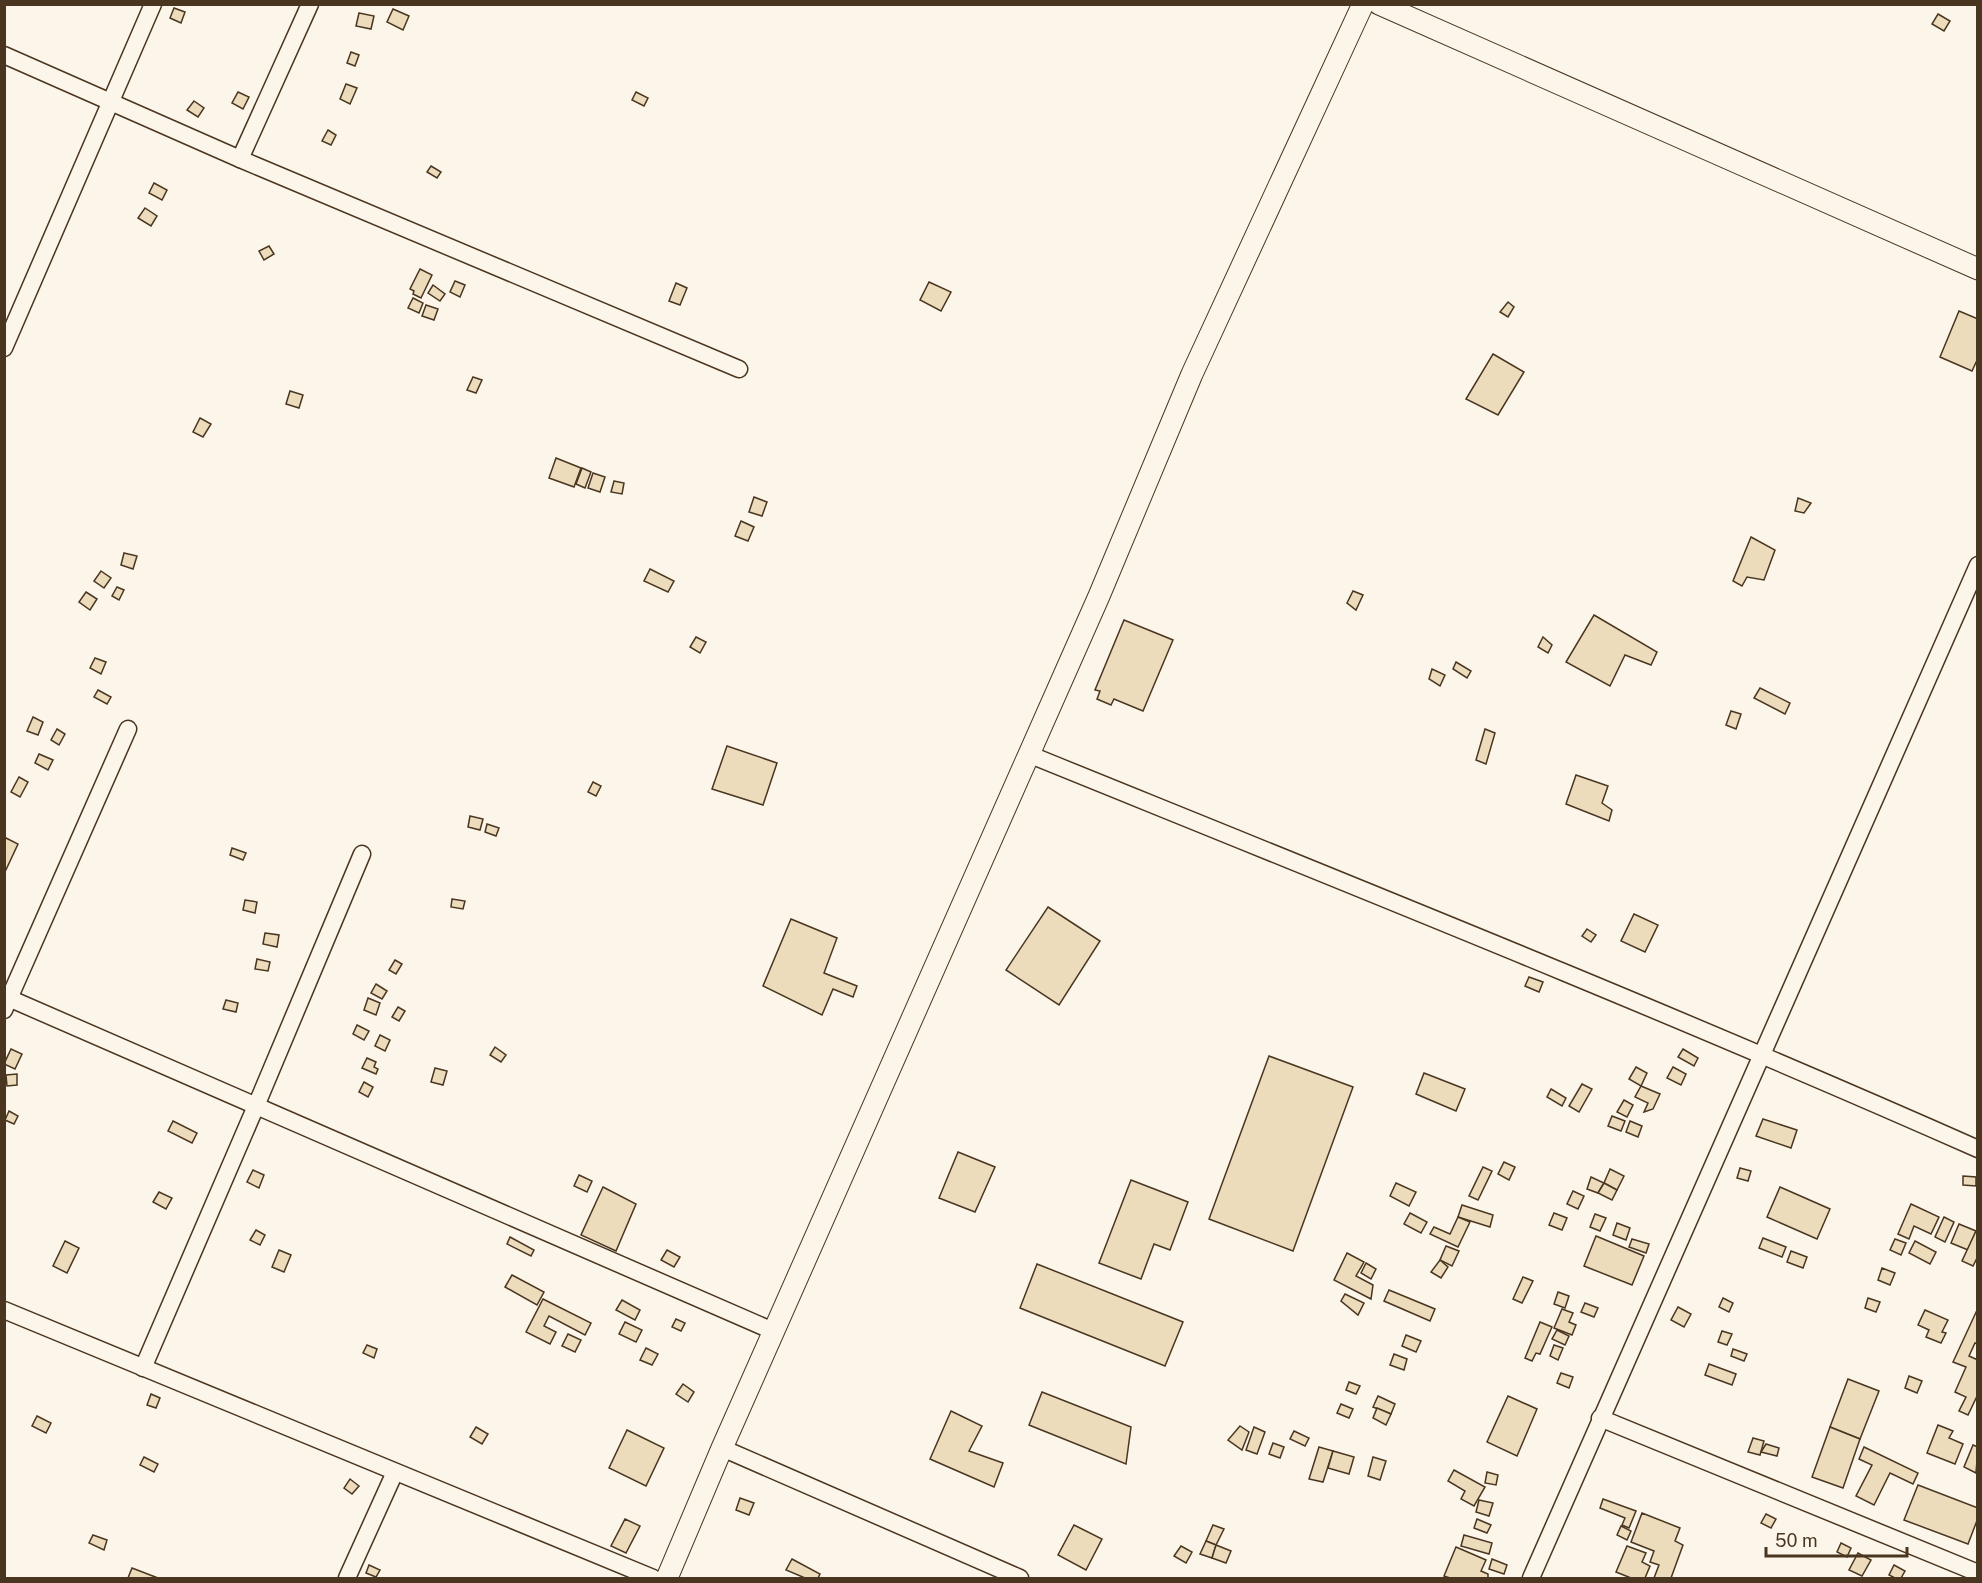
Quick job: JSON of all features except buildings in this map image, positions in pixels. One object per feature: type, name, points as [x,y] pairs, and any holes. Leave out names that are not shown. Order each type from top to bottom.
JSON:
[{"type":"street","points":[[4,348],[153,4]]},
{"type":"street","points":[[240,159],[310,4]]},
{"type":"street","points":[[667,1578],[773,1331],[1099,596],[1192,374],[1363,4]]},
{"type":"street","points":[[1379,4],[1977,269]]},
{"type":"street","points":[[4,55],[111,100],[240,159],[739,369]]},
{"type":"street","points":[[1531,1578],[1977,565]]},
{"type":"street","points":[[128,729],[6,1002],[256,1106],[773,1331]]},
{"type":"street","points":[[1028,754],[1391,901],[1761,1055],[1977,1149]]},
{"type":"street","points":[[143,1368],[362,854]]},
{"type":"street","points":[[4,1310],[654,1578]]},
{"type":"street","points":[[1600,1418],[1977,1573]]},
{"type":"street","points":[[722,1448],[1020,1578]]},
{"type":"street","points":[[347,1578],[395,1472]]}]
